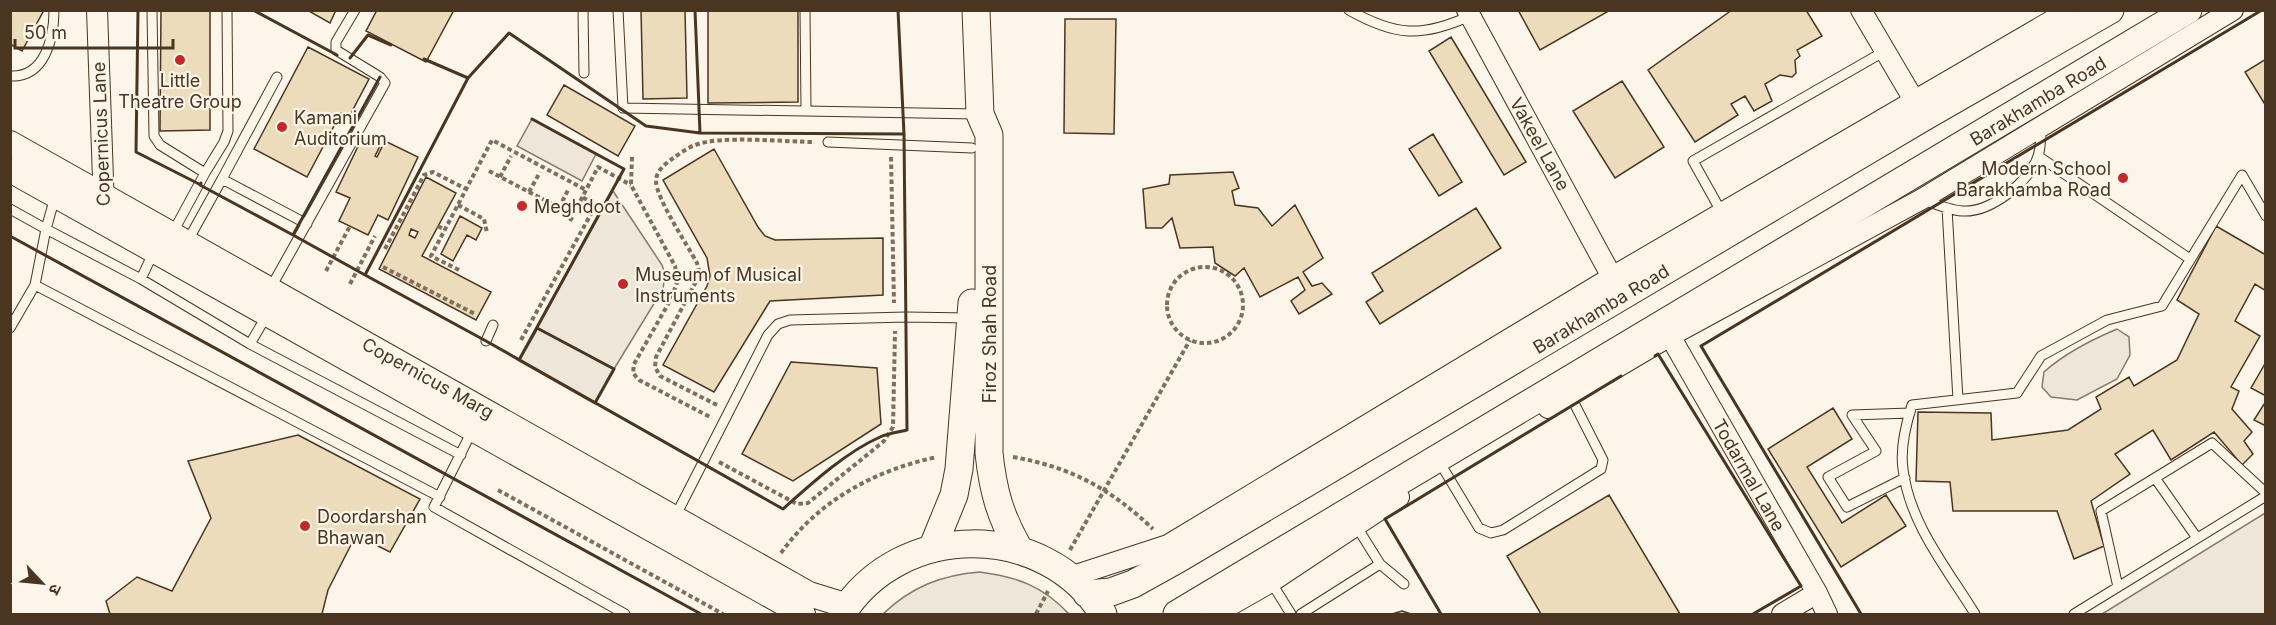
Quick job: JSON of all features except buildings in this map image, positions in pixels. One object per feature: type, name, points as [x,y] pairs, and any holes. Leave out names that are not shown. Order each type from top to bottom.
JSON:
[{"type":"main road","name":"Firoz Shah Road","points":[[932,549],[954,495],[980,318],[988,135],[980,114],[976,10]]},
{"type":"main road","name":"Barakhamba Road","points":[[1080,589],[1111,592],[1133,584],[1178,559],[1919,109],[2110,10]]},
{"type":"main road","name":"Barakhamba Road","points":[[1177,615],[1958,163],[2188,10]]},
{"type":"main road","name":"Firoz Shah Road","points":[[980,114],[971,133],[989,453],[998,506],[1019,549]]},
{"type":"main road","points":[[845,610],[867,585],[886,569],[908,557],[957,544],[981,543],[1019,549],[1080,589]]},
{"type":"street","name":"Copernicus Lane","points":[[96,10],[104,196],[103,222]]},
{"type":"street","points":[[1862,10],[1919,109]]},
{"type":"street","points":[[1080,589],[1168,545],[1722,213],[1919,109],[2070,10]]},
{"type":"street","points":[[1215,615],[1271,582],[1355,524],[1443,468],[1670,336],[1922,199],[1958,163],[2042,126],[2233,10]]},
{"type":"street","name":"Vakeel Lane","points":[[1468,13],[1612,277]]},
{"type":"street","name":"Copernicus Marg","points":[[10,143],[809,594],[845,610]]},
{"type":"street","name":"Copernicus Marg","points":[[11,171],[803,615]]},
{"type":"street","name":"Todarmal Lane","points":[[1670,336],[1817,593],[1827,615]]},
{"type":"street","points":[[1782,615],[1817,593]]},
{"type":"lane","points":[[10,76],[21,77],[33,72],[41,62],[50,43],[54,10]]},
{"type":"lane","points":[[152,10],[154,136],[160,145],[205,173]]},
{"type":"lane","points":[[180,238],[205,173],[228,131],[227,10]]},
{"type":"lane","points":[[270,289],[385,83],[380,77],[336,50],[336,42],[355,10]]},
{"type":"lane","points":[[583,10],[584,73]]},
{"type":"lane","points":[[618,10],[623,108],[980,114]]},
{"type":"lane","points":[[805,10],[806,110]]},
{"type":"lane","points":[[1349,10],[1388,29],[1405,31],[1424,31],[1448,25],[1468,13]]},
{"type":"lane","points":[[1722,213],[1693,161],[1885,51]]},
{"type":"lane","points":[[180,238],[222,179],[276,77]]},
{"type":"lane","points":[[1922,199],[1962,211],[1976,210],[1997,202],[2029,175],[2038,156],[2042,126]]},
{"type":"lane","points":[[828,142],[972,147]]},
{"type":"lane","points":[[2038,156],[2190,260]]},
{"type":"lane","points":[[1975,615],[1924,532],[1908,493],[1903,456],[1906,422],[1912,405],[2017,393],[2041,356],[2108,320],[2162,306],[2242,175],[2265,216]]},
{"type":"lane","points":[[222,179],[307,224]]},
{"type":"lane","points":[[10,328],[36,285],[55,195]]},
{"type":"lane","points":[[1947,208],[1958,400]]},
{"type":"lane","points":[[10,209],[141,279],[250,344],[460,455]]},
{"type":"lane","points":[[141,279],[154,251]]},
{"type":"lane","points":[[36,285],[440,497]]},
{"type":"lane","points":[[250,344],[267,314]]},
{"type":"lane","points":[[675,517],[768,335],[778,324],[790,320],[980,318]]},
{"type":"lane","points":[[486,341],[493,325]]},
{"type":"lane","points":[[1443,468],[1479,528],[1491,533],[1503,530],[1601,469],[1604,460],[1570,395]]},
{"type":"lane","points":[[1905,478],[1847,507],[1828,477],[1876,451],[1852,415],[1910,412]]},
{"type":"lane","points":[[473,429],[434,507],[625,615]]},
{"type":"lane","points":[[2074,615],[2265,495],[2212,443],[2101,511],[2118,587]]},
{"type":"lane","points":[[2155,478],[2197,538]]},
{"type":"lane","points":[[1355,524],[1380,564],[1404,584]]},
{"type":"lane","points":[[1301,615],[1380,564]]},
{"type":"lane","points":[[1271,582],[1291,615]]},
{"type":"path","points":[[459,270],[431,256],[492,140],[586,190]]},
{"type":"path","points":[[730,411],[660,376],[655,367],[656,357],[700,274],[697,263],[661,198],[656,181],[658,173],[664,164],[680,153],[696,145],[713,141],[828,142]]},
{"type":"path","points":[[707,456],[797,504],[808,503],[884,441],[893,427],[895,318],[891,144]]},
{"type":"path","points":[[500,177],[510,156]]},
{"type":"path","points":[[632,158],[631,184],[675,266],[678,280],[671,298],[634,364],[633,373],[639,380],[723,424]]},
{"type":"path","points":[[570,221],[598,167],[631,184]]},
{"type":"path","points":[[489,171],[573,215]]},
{"type":"path","points":[[385,249],[424,175],[433,172],[466,189]]},
{"type":"path","points":[[529,192],[540,172]]},
{"type":"path","points":[[559,208],[569,188]]},
{"type":"path","points":[[521,340],[596,205],[582,197]]},
{"type":"path","points":[[458,205],[484,219],[487,233]]},
{"type":"path","points":[[452,217],[458,220]]},
{"type":"path","points":[[326,271],[350,226]]},
{"type":"path","points":[[438,226],[445,230]]},
{"type":"path","points":[[350,284],[375,236]]},
{"type":"path","points":[[384,267],[475,314]]},
{"type":"path","points":[[1209,267],[1221,271],[1231,277],[1239,288],[1242,314],[1237,326],[1228,336],[1216,342],[1203,344],[1190,340],[1172,325],[1167,313],[1170,290],[1177,279],[1191,270],[1209,267]]},
{"type":"path","points":[[1080,589],[1105,489],[1190,340]]},
{"type":"path","points":[[989,453],[1039,461],[1072,472],[1105,489],[1131,508],[1168,545]]},
{"type":"path","points":[[768,571],[795,535],[812,517],[840,496],[902,465],[936,457],[961,455]]},
{"type":"path","points":[[498,490],[723,615]]},
{"type":"shaded area","points":[[532,119],[596,154],[582,181],[517,146]]},
{"type":"shaded area","points":[[613,191],[662,265],[665,274],[663,289],[614,369],[537,328]]},
{"type":"shaded area","points":[[537,328],[614,369],[595,403],[519,360]]},
{"type":"shaded area","points":[[2117,329],[2129,337],[2130,355],[2117,379],[2077,400],[2051,397],[2042,387],[2044,372],[2052,365]]},
{"type":"shaded area","points":[[2265,513],[2265,614],[2102,614]]},
{"type":"shaded area","points":[[980,572],[1029,584],[1049,596],[1069,614],[883,614],[904,596],[927,584],[952,576]]},
{"type":"wall","points":[[138,10],[136,152],[199,184]]},
{"type":"wall","points":[[253,10],[337,55]]},
{"type":"wall","points":[[695,10],[700,133]]},
{"type":"wall","points":[[898,10],[904,134],[901,134]]},
{"type":"wall","points":[[1861,614],[1701,346],[2262,10]]},
{"type":"wall","points":[[509,33],[646,126],[700,133],[904,134],[907,430],[883,436],[854,451],[829,469],[783,509],[365,275],[468,78],[509,33]]},
{"type":"wall","points":[[350,58],[368,35],[391,45]]},
{"type":"wall","points":[[424,59],[468,78]]},
{"type":"wall","points":[[365,275],[293,235],[380,77]]},
{"type":"wall","points":[[519,360],[624,169],[532,119]]},
{"type":"wall","points":[[201,183],[200,185],[293,235]]},
{"type":"wall","points":[[10,236],[701,614]]},
{"type":"wall","points":[[537,328],[614,369],[595,403],[519,360],[537,328]]},
{"type":"wall","points":[[1655,356],[1658,354],[1801,586],[1753,614]]},
{"type":"wall","points":[[1441,614],[1385,519],[1621,376]]},
{"type":"place","name":"Little Theatre Group","points":[[180,60]]},
{"type":"place","name":"Kamani Auditorium","points":[[282,127]]},
{"type":"place","name":"Modern School Barakhamba Road","points":[[2123,178]]},
{"type":"place","name":"Meghdoot","points":[[522,206]]},
{"type":"place","name":"Museum of Musical Instruments","points":[[623,284]]},
{"type":"place","name":"Doordarshan Bhawan","points":[[305,526]]}]
